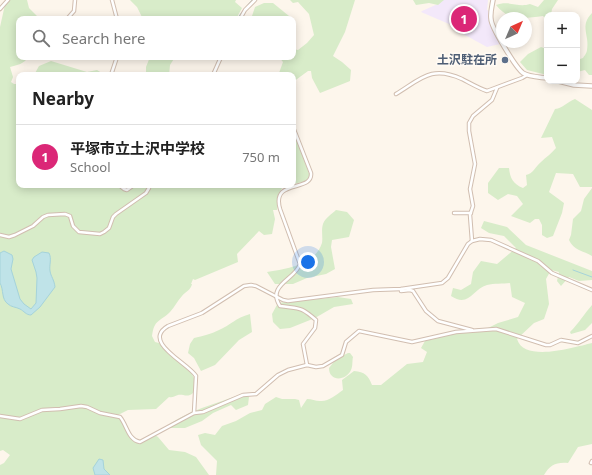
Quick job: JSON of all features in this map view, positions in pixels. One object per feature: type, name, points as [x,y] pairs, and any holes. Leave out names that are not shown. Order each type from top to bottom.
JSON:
[{"type":"street","points":[[0,9],[8,0]]},
{"type":"street","points":[[70,16],[74,11],[75,0]]},
{"type":"street","points":[[112,0],[116,16]]},
{"type":"street","points":[[242,16],[245,10],[255,0]]},
{"type":"street","points":[[492,0],[492,24],[516,65],[523,73],[527,75],[544,78]]},
{"type":"street","points":[[112,72],[116,60]]},
{"type":"street","points":[[214,72],[220,60]]},
{"type":"street","points":[[396,94],[423,77],[441,73],[451,74],[487,91],[527,75]]},
{"type":"street","points":[[568,84],[574,86],[592,86]]},
{"type":"street","points":[[472,241],[470,219],[473,206],[470,187],[475,164],[469,123],[473,116],[492,100],[497,88]]},
{"type":"street","points":[[296,135],[311,175],[310,180],[307,183],[296,186]]},
{"type":"street","points":[[0,235],[12,237],[33,226],[46,215],[65,214],[70,216],[74,226],[79,232],[100,234],[109,228],[113,217],[116,214],[146,193],[149,188]]},
{"type":"street","points":[[288,188],[284,190],[279,200],[280,209],[300,264],[298,270],[288,278],[278,290],[277,297],[280,306],[295,307],[304,310],[316,320],[315,328],[303,344],[307,365]]},
{"type":"street","points":[[454,213],[471,213]]},
{"type":"street","points":[[194,413],[196,376],[161,343],[160,333],[162,329],[202,313],[244,286],[256,286],[288,301],[373,290],[401,289],[444,282],[448,278],[467,245],[472,241],[482,238],[491,240],[538,261],[552,273],[592,290]]},
{"type":"street","points":[[401,289],[401,291],[413,291],[426,311],[438,321],[475,331]]},
{"type":"street","points":[[0,416],[20,419],[42,410],[84,406],[100,413],[120,417],[132,438],[135,441],[140,442],[194,413],[203,412],[244,395],[256,394],[285,371],[307,365],[316,367],[324,366],[339,357],[343,352],[343,347],[346,342],[360,331],[412,342],[456,332],[501,330],[546,345],[550,345],[561,340],[578,343],[592,336]]},
{"type":"shaded area","points":[[443,0],[488,0],[487,10],[489,11],[491,27],[496,35],[496,45],[487,47],[449,24],[421,12]]},
{"type":"green space","points":[[6,0],[27,0],[29,8],[37,16],[16,16],[16,60],[26,60],[18,65],[10,67],[13,77],[11,82],[16,84],[16,188],[282,188],[278,195],[277,210],[273,210],[275,219],[272,234],[264,235],[259,231],[237,254],[238,262],[195,280],[193,279],[189,289],[180,298],[170,312],[154,326],[152,336],[155,342],[159,343],[178,359],[191,373],[195,380],[196,387],[193,393],[186,396],[177,395],[169,397],[156,409],[128,410],[118,415],[134,442],[141,443],[155,435],[169,450],[185,452],[196,457],[209,475],[0,475],[0,465],[4,463],[10,455],[3,450],[0,451],[0,27]]},
{"type":"green space","points":[[130,0],[236,0],[235,2],[242,8],[238,16],[142,16],[137,7]]},
{"type":"green space","points":[[290,0],[355,0],[345,32],[333,56],[351,70],[350,81],[320,93],[312,78],[311,71],[308,71],[296,80],[296,72],[279,72],[283,62],[281,60],[296,60],[296,50],[298,50],[307,43],[314,35],[309,14],[298,2],[293,3]]},
{"type":"green space","points":[[413,0],[444,0],[438,5],[429,3],[416,5]]},
{"type":"green space","points":[[544,0],[558,0],[552,12],[544,12],[544,17],[532,17],[532,12],[504,12],[496,5],[505,3],[521,5],[530,4],[538,7]]},
{"type":"green space","points":[[264,3],[273,3],[289,16],[252,16],[255,7]]},
{"type":"green space","points":[[592,13],[592,75],[589,75],[585,70],[580,71],[580,59],[583,58],[587,52],[588,45],[585,26]]},
{"type":"green space","points":[[541,47],[544,48],[544,74],[527,70],[520,62],[528,54]]},
{"type":"green space","points":[[149,60],[173,60],[170,65],[169,72],[146,72]]},
{"type":"green space","points":[[51,61],[87,72],[36,72],[39,66]]},
{"type":"green space","points":[[97,70],[100,72],[87,72]]},
{"type":"green space","points":[[575,99],[592,110],[592,187],[580,187],[573,174],[556,173],[549,192],[564,203],[562,213],[553,236],[547,238],[542,235],[542,225],[539,219],[535,219],[530,223],[511,216],[523,204],[517,196],[508,194],[498,200],[488,193],[488,183],[499,168],[509,168],[511,178],[514,183],[523,188],[527,185],[526,175],[532,172],[556,148],[552,137],[541,138],[555,109]]},
{"type":"green space","points":[[296,139],[310,177],[307,181],[296,183]]},
{"type":"green space","points":[[592,188],[592,256],[573,246],[569,240],[573,219],[581,211],[584,199]]},
{"type":"green space","points":[[336,210],[347,212],[354,220],[349,237],[332,240],[331,247],[335,269],[326,274],[307,278],[293,284],[275,284],[267,272],[299,265],[313,256],[322,243],[322,229],[324,222]]},
{"type":"green space","points":[[484,221],[507,227],[526,245],[592,271],[592,280],[579,281],[569,277],[561,286],[557,281],[559,272],[551,270],[546,279],[549,304],[544,319],[534,323],[517,339],[522,346],[529,350],[539,352],[563,350],[592,343],[592,444],[578,447],[568,463],[554,465],[544,475],[216,475],[217,461],[201,445],[198,435],[205,433],[215,435],[222,426],[236,421],[250,413],[262,410],[265,404],[276,397],[282,399],[299,400],[301,408],[307,399],[323,401],[329,399],[343,390],[342,380],[354,371],[361,372],[366,375],[372,385],[381,385],[407,364],[423,362],[427,352],[421,348],[425,341],[480,328],[484,330],[498,323],[518,317],[525,303],[512,297],[510,283],[487,285],[482,287],[467,299],[462,300],[451,296],[453,288],[461,290],[471,284],[473,272],[481,261],[497,264],[516,248],[504,236],[489,233],[481,228]]},
{"type":"green space","points":[[338,297],[351,299],[353,304],[334,307],[315,318],[290,328],[280,329],[273,322],[272,314],[278,303]]},
{"type":"green space","points":[[592,305],[592,323],[585,330],[571,334],[570,332]]},
{"type":"green space","points":[[250,314],[252,332],[239,340],[215,365],[201,371],[194,358],[188,353],[190,344],[194,338],[207,335],[223,328],[241,317]]},
{"type":"green space","points":[[350,353],[353,357],[352,367],[349,374],[342,378],[335,378],[330,373],[329,368],[336,359]]},
{"type":"green space","points":[[242,394],[249,397],[248,405],[236,410],[231,405],[213,413],[202,421],[185,428],[165,428],[192,412]]},
{"type":"water","points":[[4,251],[12,255],[13,259],[11,269],[20,299],[31,309],[36,303],[37,278],[32,260],[42,252],[49,253],[50,271],[55,287],[40,307],[31,315],[9,305],[4,300],[0,283],[0,253]]},
{"type":"water","points":[[99,459],[103,460],[104,469],[110,475],[95,475],[93,468]]},
{"type":"waterway","points":[[239,16],[252,0]]},
{"type":"waterway","points":[[573,270],[592,277]]},
{"type":"place","name":"平塚市立土沢中学校","points":[[464,19]]},
{"type":"place","name":"土沢駐在所","points":[[505,60]]}]
